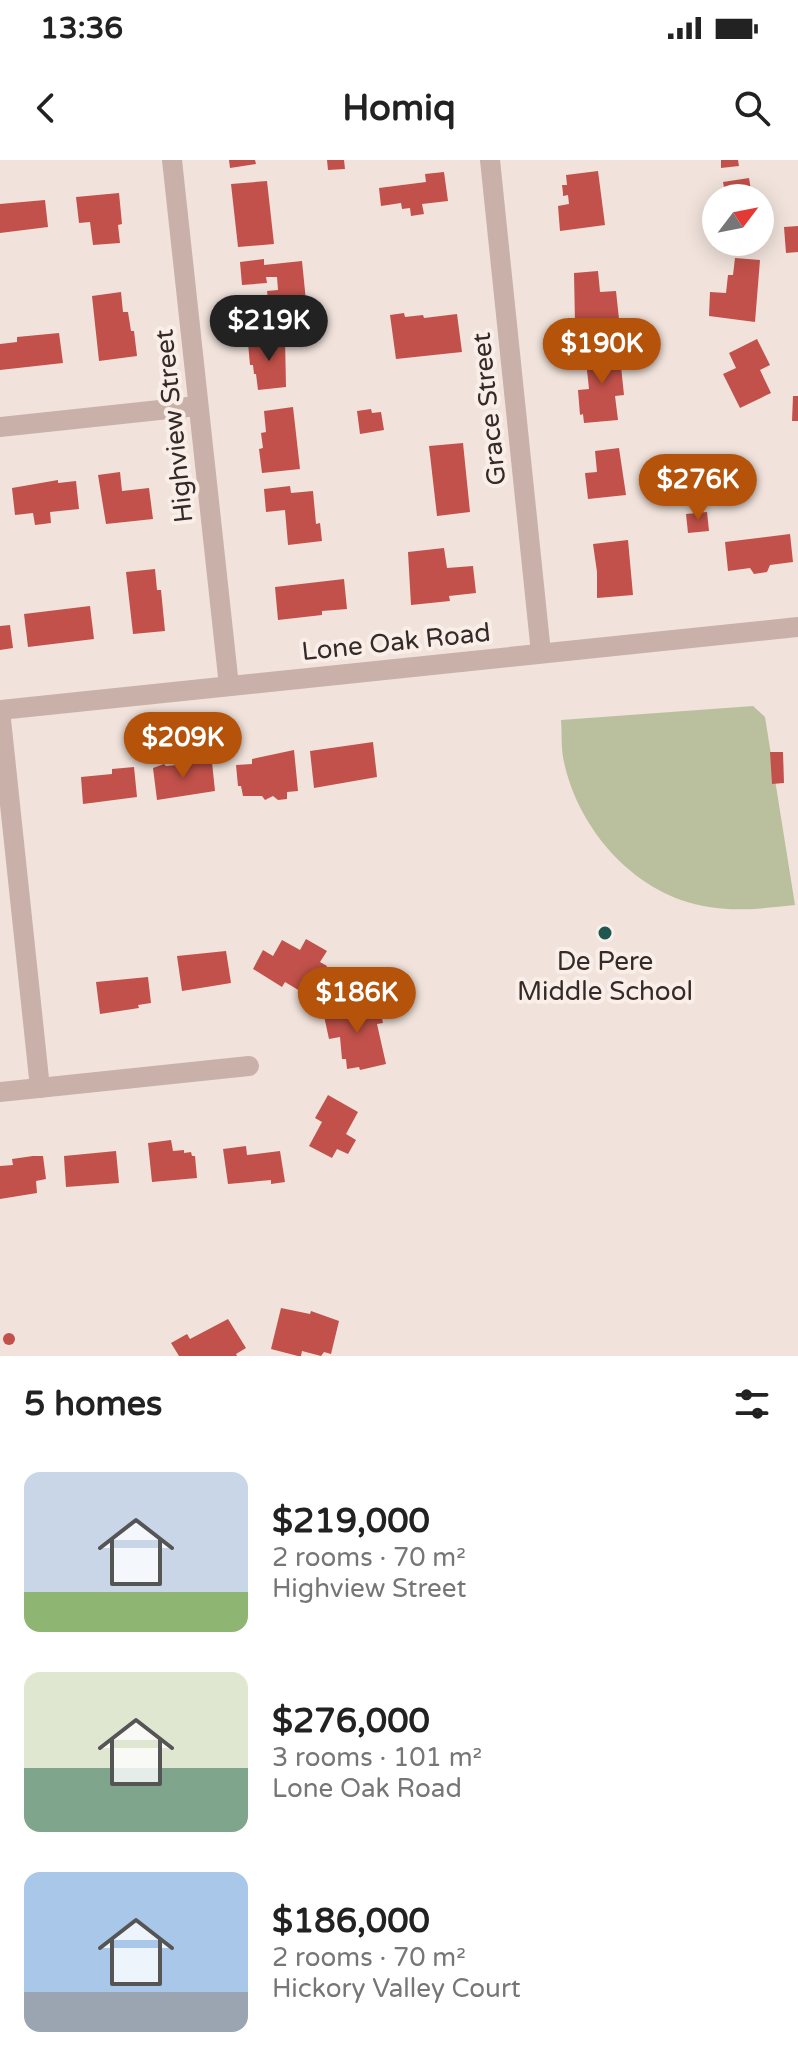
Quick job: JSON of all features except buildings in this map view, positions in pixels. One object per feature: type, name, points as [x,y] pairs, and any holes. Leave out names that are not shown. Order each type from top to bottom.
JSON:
[{"type":"street","name":"Highview Street","points":[[172,160],[229,686]]},
{"type":"street","name":"Grace Street","points":[[490,160],[541,653]]},
{"type":"street","points":[[0,427],[197,406]]},
{"type":"street","name":"Lone Oak Road","points":[[0,710],[798,627]]},
{"type":"street","points":[[0,710],[40,1088]]},
{"type":"street","points":[[0,1092],[249,1066]]},
{"type":"green space","points":[[753,706],[765,717],[795,905],[752,909],[709,907],[657,889],[613,854],[595,833],[581,809],[563,757],[561,720]]},
{"type":"place","name":"De Pere Middle School","points":[[605,933]]}]
